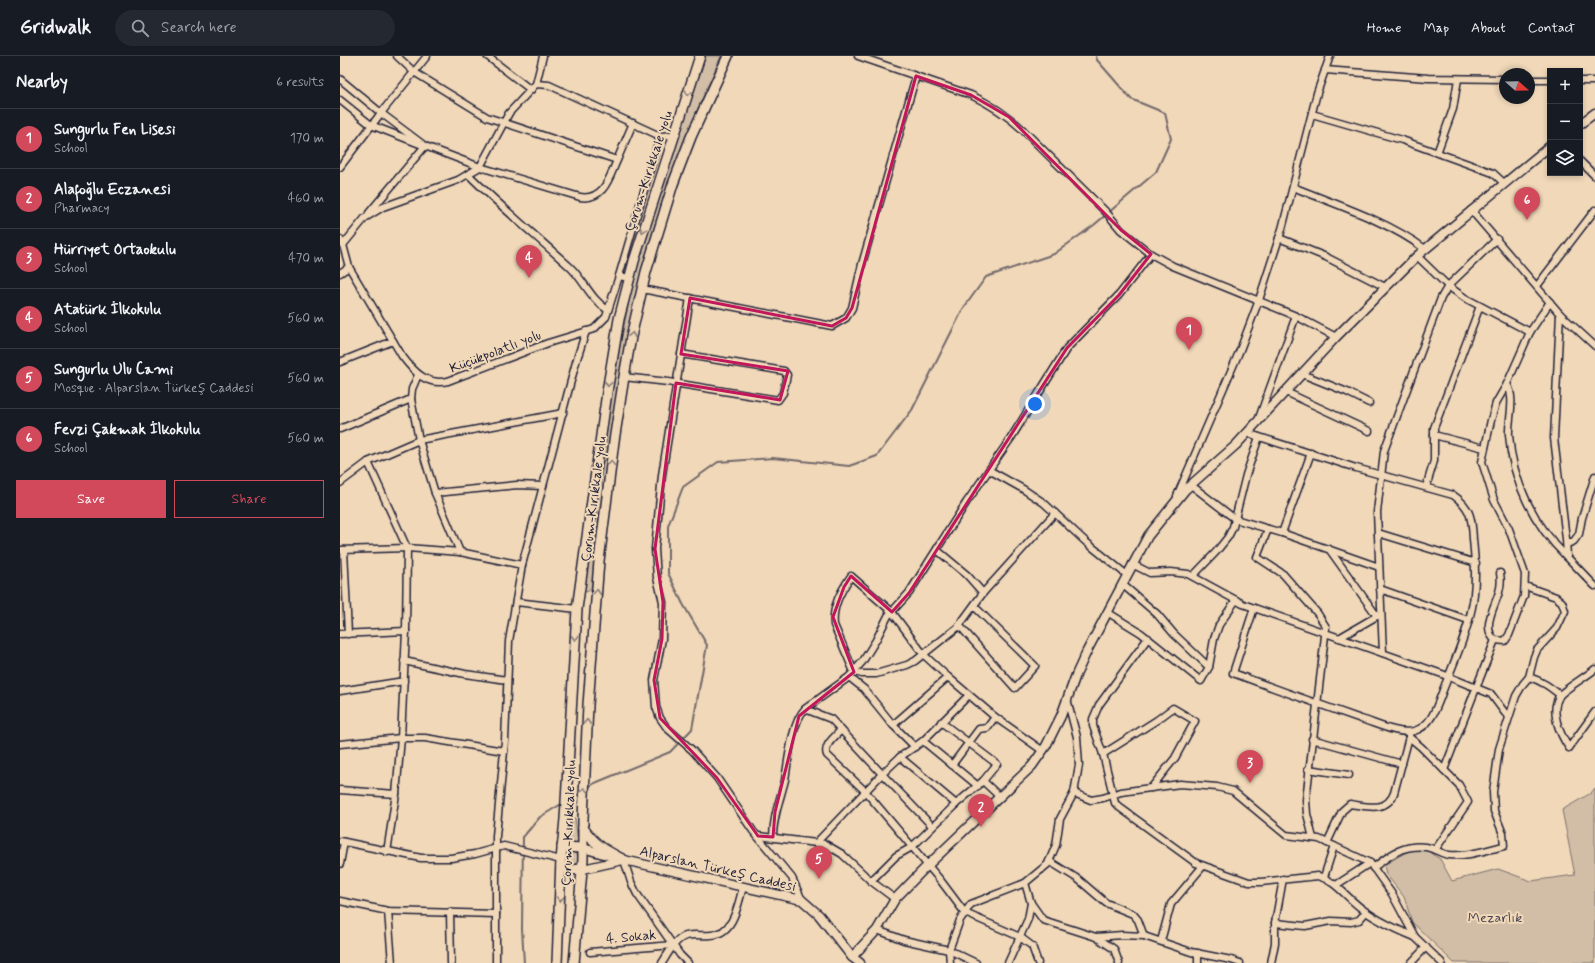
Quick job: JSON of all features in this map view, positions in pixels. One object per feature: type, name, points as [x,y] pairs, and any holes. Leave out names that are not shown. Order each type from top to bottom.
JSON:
[{"type":"highway","name":"Çorum-Kırıkkale yolu","points":[[557,963],[561,863],[565,819],[577,609],[607,392],[619,320],[629,278],[648,214],[700,56]]},
{"type":"highway","name":"Çorum-Kırıkkale yolu","points":[[574,963],[583,869],[585,761],[599,562],[614,441],[624,377],[642,289],[659,227],[682,157],[728,56]]},
{"type":"highway","points":[[583,824],[593,842],[624,860]]},
{"type":"highway","points":[[562,847],[583,848]]},
{"type":"highway","points":[[561,863],[569,870],[583,869]]},
{"type":"main road","points":[[1583,122],[1594,114]]},
{"type":"main road","points":[[860,963],[863,952],[895,899],[927,866],[1032,766],[1043,751],[1061,716],[1076,675],[1132,564],[1148,536],[1172,506],[1191,485],[1236,445],[1336,337],[1417,256],[1547,149]]},
{"type":"main road","name":"Alparslan Türkeş Caddesi","points":[[583,848],[624,860],[802,900],[819,915],[853,960],[860,963]]},
{"type":"main road","points":[[583,869],[624,860]]},
{"type":"main road","points":[[853,960],[875,933]]},
{"type":"street","points":[[396,56],[414,72],[487,117],[617,160]]},
{"type":"street","points":[[340,167],[427,56]]},
{"type":"street","points":[[487,56],[531,90]]},
{"type":"street","points":[[365,218],[383,207],[458,180],[480,167],[509,113],[536,84],[543,56]]},
{"type":"street","points":[[858,56],[971,95],[998,109],[1022,129],[1106,212],[1121,230],[1151,254],[1172,266],[1296,316],[1336,337]]},
{"type":"street","points":[[1172,506],[1189,470],[1259,300],[1280,238],[1317,93],[1330,56]]},
{"type":"street","points":[[1325,70],[1428,78],[1499,79]]},
{"type":"street","points":[[642,289],[832,326],[846,318],[852,308],[862,264],[916,76]]},
{"type":"street","points":[[1437,153],[1453,109],[1458,78]]},
{"type":"street","points":[[340,79],[381,113],[425,146]]},
{"type":"street","points":[[1535,80],[1547,80]]},
{"type":"street","points":[[1583,81],[1595,81]]},
{"type":"street","points":[[536,84],[549,85],[660,136],[674,135]]},
{"type":"street","points":[[340,100],[371,126],[480,167],[585,198],[595,195],[603,189],[609,181],[633,123]]},
{"type":"street","points":[[1312,114],[1402,140],[1493,173],[1505,184]]},
{"type":"street","name":"Küçükpolatlı yolu","points":[[342,242],[349,267],[410,367],[418,375],[434,382],[448,381],[548,343],[586,332],[598,326],[606,317],[660,136]]},
{"type":"street","points":[[342,242],[365,218],[425,146]]},
{"type":"street","points":[[1583,163],[1595,176]]},
{"type":"street","points":[[468,174],[499,205],[571,268],[600,304],[608,310]]},
{"type":"street","points":[[1293,187],[1380,223],[1402,234],[1426,249]]},
{"type":"street","points":[[637,210],[648,214]]},
{"type":"street","points":[[1471,210],[1560,314],[1595,346]]},
{"type":"street","points":[[1537,286],[1595,210]]},
{"type":"street","points":[[1280,238],[1326,257],[1385,287]]},
{"type":"street","points":[[1382,653],[1379,616],[1380,589],[1377,512],[1384,451],[1441,298],[1448,286],[1497,239]]},
{"type":"street","points":[[773,837],[775,812],[784,782],[790,750],[799,716],[805,709],[849,677],[863,661],[888,616],[909,593],[1067,348],[1119,295],[1151,254]]},
{"type":"street","points":[[1417,256],[1448,286],[1465,298],[1530,332]]},
{"type":"street","points":[[340,273],[349,267]]},
{"type":"street","points":[[619,276],[629,278]]},
{"type":"street","points":[[690,298],[662,475],[655,549],[657,578],[663,602],[662,639],[654,680],[656,707],[660,718],[673,734],[692,750],[717,778],[758,836],[792,878],[802,900]]},
{"type":"street","points":[[1500,573],[1500,588],[1490,620],[1489,629],[1491,636],[1495,640],[1505,641],[1509,635],[1524,596],[1525,574],[1509,529],[1494,500],[1482,462],[1484,448],[1496,403],[1507,384],[1530,332],[1550,302]]},
{"type":"street","points":[[1426,487],[1434,461],[1434,434],[1438,415],[1480,306]]},
{"type":"street","points":[[1560,314],[1554,438],[1567,544],[1567,557]]},
{"type":"street","points":[[1258,421],[1296,316]]},
{"type":"street","points":[[496,963],[496,848],[504,751],[509,641],[522,565],[577,356],[586,332]]},
{"type":"street","points":[[340,362],[393,341]]},
{"type":"street","points":[[624,377],[676,383],[778,400],[783,393],[787,375],[786,372],[782,370],[681,354]]},
{"type":"street","points":[[1302,374],[1347,392],[1369,403]]},
{"type":"street","points":[[418,375],[412,390],[411,398],[419,440],[435,493],[460,552]]},
{"type":"street","points":[[1507,384],[1510,388],[1509,434],[1511,455],[1517,478],[1526,500],[1555,545],[1595,586]]},
{"type":"street","points":[[1286,392],[1369,431]]},
{"type":"street","points":[[340,429],[411,398]]},
{"type":"street","points":[[340,483],[368,462],[419,440],[563,413]]},
{"type":"street","points":[[1247,433],[1454,495],[1466,506],[1472,522],[1476,563],[1474,594],[1468,620],[1449,676],[1429,721],[1422,728],[1409,735],[1394,793],[1390,801],[1384,806],[1376,808],[1350,804],[1342,811],[1327,843]]},
{"type":"street","points":[[1434,434],[1484,448]]},
{"type":"street","points":[[1194,576],[1228,537],[1236,519],[1246,475],[1259,437]]},
{"type":"street","points":[[1282,533],[1311,453]]},
{"type":"street","points":[[368,462],[407,548],[406,631],[401,738],[396,794],[388,852]]},
{"type":"street","points":[[989,470],[1023,489],[1055,513],[1086,542],[1127,575]]},
{"type":"street","points":[[1567,544],[1574,541],[1579,534],[1582,518],[1595,476]]},
{"type":"street","points":[[435,493],[524,484],[543,486]]},
{"type":"street","points":[[1191,485],[1236,519],[1282,533],[1379,567]]},
{"type":"street","points":[[854,672],[862,674],[876,674],[907,665],[924,655],[959,624],[984,593],[1055,513]]},
{"type":"street","points":[[1268,529],[1257,557],[1283,574],[1300,592],[1325,625],[1326,633],[1308,769],[1306,800],[1307,814],[1313,838]]},
{"type":"street","points":[[1378,533],[1476,563]]},
{"type":"street","points":[[348,634],[342,550],[407,548],[460,552],[522,565]]},
{"type":"street","points":[[1329,549],[1379,616]]},
{"type":"street","points":[[937,550],[967,575],[984,593]]},
{"type":"street","points":[[1132,564],[1150,573],[1171,572],[1194,576],[1236,600],[1254,608],[1449,676],[1491,694],[1509,716]]},
{"type":"street","points":[[854,672],[834,625],[833,617],[834,609],[844,586],[851,576],[892,612],[924,655],[948,677],[995,717],[1043,751]]},
{"type":"street","points":[[1122,584],[1157,614],[1174,634],[1208,667]]},
{"type":"street","points":[[1336,886],[1398,850],[1410,847],[1425,847],[1448,855],[1466,854],[1504,846],[1503,834],[1494,811],[1493,792],[1498,749],[1516,696],[1529,677],[1537,650],[1557,628],[1565,611],[1562,602],[1556,597],[1525,586]]},
{"type":"street","points":[[1380,589],[1468,620]]},
{"type":"street","points":[[1107,612],[1148,638],[1201,682],[1208,667],[1221,620],[1236,600]]},
{"type":"street","points":[[516,602],[577,609]]},
{"type":"street","points":[[959,624],[1015,688],[1035,666],[974,606]]},
{"type":"street","points":[[1254,608],[1233,673],[1316,704],[1409,735],[1459,785],[1468,802],[1435,850]]},
{"type":"street","points":[[1339,638],[1379,616]]},
{"type":"street","points":[[340,634],[406,631]]},
{"type":"street","points":[[1148,638],[1099,705],[1093,719],[1093,726],[1103,754],[1115,802],[1119,807],[1174,846],[1188,859],[1203,866],[1249,882],[1318,876],[1324,877],[1332,881],[1349,899],[1366,912],[1415,937],[1442,963]]},
{"type":"street","points":[[1444,770],[1495,640]]},
{"type":"street","points":[[404,661],[465,674],[507,680]]},
{"type":"street","points":[[1595,669],[1560,696],[1556,708],[1556,720],[1561,736],[1569,748],[1595,712]]},
{"type":"street","points":[[849,677],[864,689],[893,725],[915,747]]},
{"type":"street","points":[[893,725],[948,677]]},
{"type":"street","points":[[1529,677],[1540,680],[1550,686],[1560,696]]},
{"type":"street","points":[[340,691],[404,682]]},
{"type":"street","points":[[816,843],[882,774],[900,757],[923,741],[969,695]]},
{"type":"street","points":[[950,963],[949,950],[960,920],[971,904],[1025,883],[1048,864],[1056,845],[1060,819],[1074,793],[1079,765],[1077,737],[1067,699]]},
{"type":"street","points":[[1103,754],[1157,720],[1173,708],[1195,721],[1175,758],[1151,788]]},
{"type":"street","points":[[805,709],[828,717],[932,826]]},
{"type":"street","points":[[952,765],[979,729],[987,728],[995,717]]},
{"type":"street","points":[[871,881],[896,856],[912,847],[956,804],[984,782],[997,764],[968,744],[941,722]]},
{"type":"street","points":[[841,730],[827,745],[826,752],[866,791],[941,881],[965,913],[1020,937],[1032,946],[1038,963]]},
{"type":"street","points":[[340,744],[401,738],[425,738],[504,751]]},
{"type":"street","points":[[1312,738],[1402,764]]},
{"type":"street","points":[[923,741],[978,786]]},
{"type":"street","points":[[900,757],[956,804]]},
{"type":"street","points":[[1308,769],[1350,775]]},
{"type":"street","points":[[984,782],[1000,797]]},
{"type":"street","points":[[1074,793],[1092,800],[1121,792],[1180,784],[1217,787],[1233,791],[1286,835],[1319,838],[1372,866],[1392,894],[1415,937]]},
{"type":"street","points":[[340,790],[396,794]]},
{"type":"street","points":[[758,836],[825,844],[842,854],[871,881],[895,899]]},
{"type":"street","points":[[340,864],[342,841],[421,858],[451,858],[475,854],[504,846],[561,863]]},
{"type":"street","points":[[1324,877],[1334,846]]},
{"type":"street","points":[[624,860],[631,882],[637,894],[680,955],[688,963]]},
{"type":"street","points":[[1049,861],[1078,879],[1106,903],[1133,914],[1138,920],[1144,936]]},
{"type":"street","points":[[1161,941],[1171,904],[1203,866]]},
{"type":"street","points":[[1271,963],[1275,943],[1275,923],[1283,879]]},
{"type":"street","points":[[1025,883],[1031,903],[1043,920],[1096,937],[1114,949],[1119,963]]},
{"type":"street","points":[[662,963],[674,945],[686,936],[713,935],[724,930],[733,919],[744,887]]},
{"type":"street","points":[[340,900],[388,911],[496,914]]},
{"type":"street","points":[[1008,963],[1028,919],[1031,903]]},
{"type":"street","points":[[388,911],[392,963]]},
{"type":"street","points":[[450,912],[451,963]]},
{"type":"street","points":[[1275,923],[1305,926],[1331,921],[1351,922],[1359,920],[1366,912]]},
{"type":"street","points":[[875,933],[949,950],[976,963]]},
{"type":"street","points":[[1096,937],[1122,935],[1144,936],[1198,953],[1240,963]]},
{"type":"street","name":"4. Sokak","points":[[590,952],[674,945]]},
{"type":"street","points":[[1411,963],[1426,947]]},
{"type":"street","points":[[1198,953],[1198,963]]},
{"type":"highlighted area","points":[[916,76],[971,95],[1009,117],[1121,230],[1151,254],[1119,295],[1067,348],[909,593],[892,612],[851,576],[844,587],[833,617],[854,672],[799,716],[775,812],[773,837],[758,836],[717,778],[660,718],[654,680],[662,639],[663,602],[655,549],[676,383],[780,400],[788,371],[681,354],[690,298],[832,326],[846,318],[852,308]]},
{"type":"green space","points":[[706,56],[721,56],[674,168],[648,247],[631,317],[616,395],[591,589],[587,592],[584,591],[583,586],[610,407],[629,301],[636,270],[654,208]]},
{"type":"green space","name":"Mezarlık","points":[[1595,788],[1595,963],[1454,963],[1412,922],[1404,897],[1386,874],[1384,865],[1410,850],[1424,849],[1440,859],[1452,881],[1498,869],[1531,881],[1575,875],[1562,810],[1591,793]]},
{"type":"green space","points":[[572,818],[575,818],[578,843],[568,843]]},
{"type":"green space","points":[[569,852],[575,852],[579,856],[579,862],[575,866],[569,866],[565,862],[565,856]]},
{"type":"waterway","points":[[587,788],[595,783],[670,752],[692,729],[707,645],[683,604],[668,573],[668,526],[683,487],[718,462],[773,458],[849,466],[877,456],[912,410],[963,309],[986,277],[1054,254],[1094,225],[1156,172],[1171,139],[1165,113],[1131,99],[1097,60],[1096,56]]},
{"type":"waterway","points":[[570,799],[582,792]]},
{"type":"waterway","points":[[524,963],[522,929],[523,837],[540,817],[563,803]]},
{"type":"place","name":"Fevzi Çakmak İlkokulu","points":[[1527,220]]},
{"type":"place","name":"Atatürk İlkokulu","points":[[529,278]]},
{"type":"place","name":"Sungurlu Fen Lisesi","points":[[1189,350]]},
{"type":"place","name":"Hürriyet Ortaokulu","points":[[1250,783]]},
{"type":"place","name":"Alafoğlu Eczanesi","points":[[981,827]]},
{"type":"place","name":"Sungurlu Ulu Cami","points":[[819,879]]}]
